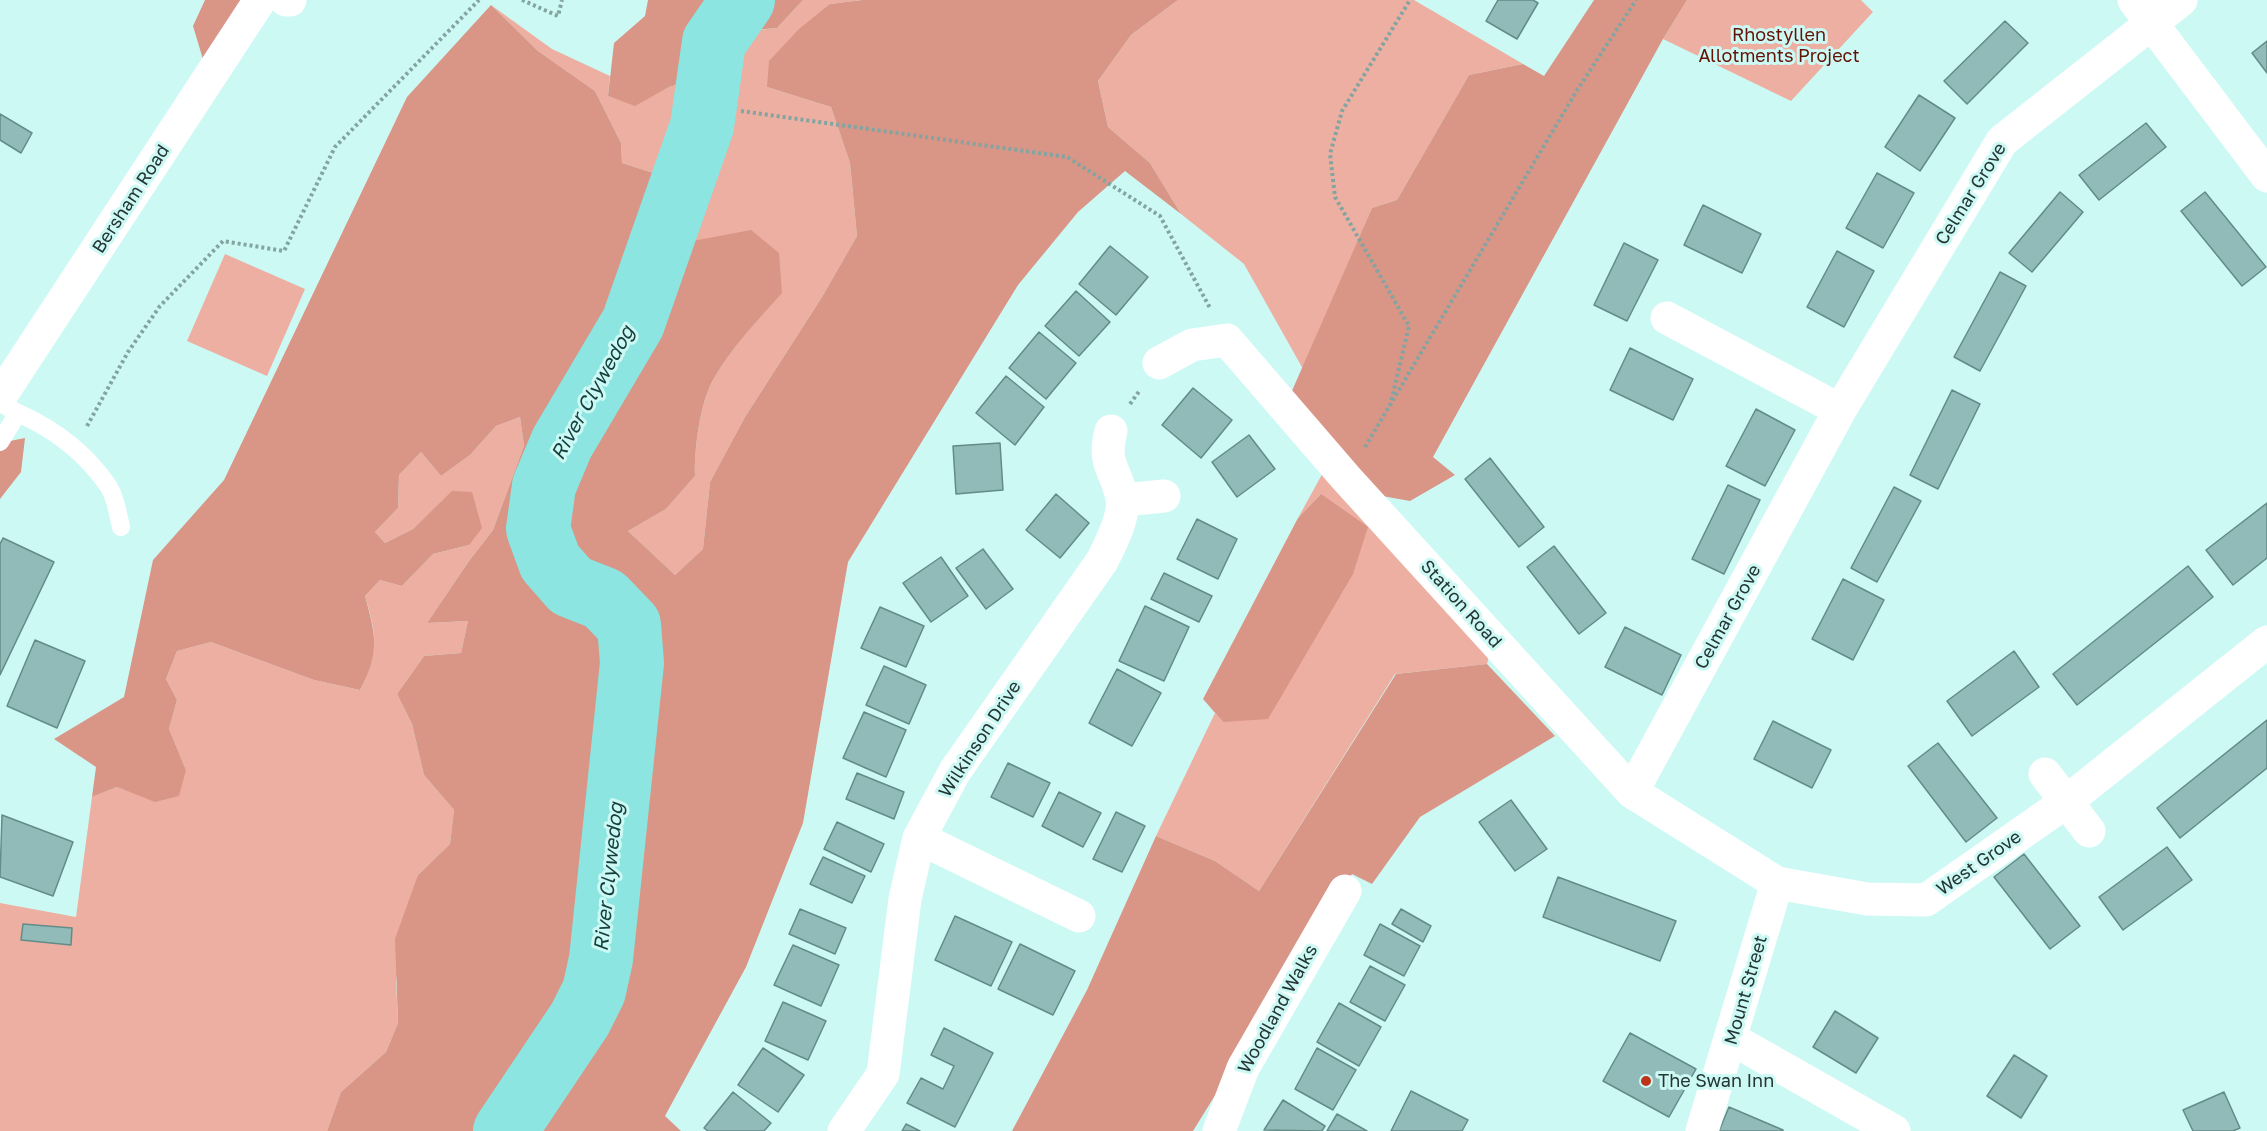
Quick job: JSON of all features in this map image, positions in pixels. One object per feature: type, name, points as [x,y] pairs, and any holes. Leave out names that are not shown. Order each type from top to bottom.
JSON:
[{"type":"street","name":"Bersham Road","points":[[9,405],[260,0]]},
{"type":"street","name":"Celmar Grove","points":[[1632,792],[1840,410],[2002,141],[2142,11],[2181,0]]},
{"type":"street","points":[[2142,11],[2267,176]]},
{"type":"street","points":[[1667,318],[1840,410]]},
{"type":"street","points":[[1160,363],[1192,345],[1227,340]]},
{"type":"street","name":"Station Road","points":[[1227,340],[1346,478],[1632,792],[1777,883]]},
{"type":"street","points":[[1111,431],[1107,461],[1123,500],[1164,496]]},
{"type":"street","name":"Wilkinson Drive","points":[[844,1131],[883,1074],[905,899],[919,838],[956,771],[1102,561],[1115,535],[1123,500]]},
{"type":"street","name":"West Grove","points":[[1777,883],[1867,899],[1926,900],[2066,802],[2267,642]]},
{"type":"street","points":[[2045,774],[2089,831]]},
{"type":"street","points":[[919,838],[1078,916]]},
{"type":"street","name":"Mount Street","points":[[1702,1131],[1732,1039],[1777,883]]},
{"type":"street","name":"Woodland Walks","points":[[1219,1131],[1243,1068],[1345,891]]},
{"type":"street","points":[[1732,1039],[1894,1131]]},
{"type":"lane","points":[[0,403],[9,405],[40,423],[75,447],[110,488],[122,528]]},
{"type":"lane","points":[[0,442],[9,405]]},
{"type":"path","points":[[75,447],[128,351],[160,306],[224,241],[284,251],[335,147],[479,0]]},
{"type":"path","points":[[522,0],[558,16],[562,0]]},
{"type":"path","points":[[1389,410],[1409,326],[1335,197],[1330,154],[1342,111],[1410,0]]},
{"type":"path","points":[[1346,478],[1389,410],[1576,92],[1636,0]]},
{"type":"path","points":[[741,111],[1067,157],[1160,216],[1227,340]]},
{"type":"path","points":[[1111,431],[1160,363]]},
{"type":"green space","points":[[803,0],[862,0],[830,4],[767,87],[831,107],[850,163],[857,236],[822,297],[745,417],[710,482],[703,549],[675,575],[628,531],[666,509],[695,476],[699,427],[708,390],[736,345],[782,292],[688,244],[671,246],[697,168],[724,129],[715,107],[717,58],[729,33],[777,28]]},
{"type":"green space","points":[[1178,0],[1414,0],[1523,64],[1469,75],[1397,200],[1372,208],[1303,369],[1244,264],[1181,214],[1150,163],[1108,127],[1098,81],[1131,35]]},
{"type":"green space","name":"Rhostyllen Allotments Project","points":[[1687,0],[1861,0],[1873,12],[1791,101],[1663,39]]},
{"type":"green space","points":[[491,5],[552,49],[610,76],[608,96],[635,105],[669,87],[694,80],[681,147],[663,176],[622,163],[621,143],[595,91],[538,51]]},
{"type":"green space","points":[[225,254],[305,289],[267,376],[187,341]]},
{"type":"green space","points":[[520,417],[524,446],[493,530],[427,623],[468,621],[461,653],[424,656],[397,694],[412,724],[424,775],[454,810],[450,844],[418,875],[396,980],[398,1023],[386,1052],[341,1092],[327,1131],[0,1131],[0,903],[76,917],[92,797],[117,787],[155,801],[186,770],[169,729],[177,700],[166,679],[177,651],[211,642],[314,680],[360,690],[370,666],[374,644],[372,622],[365,596],[380,580],[402,586],[433,554],[469,545],[453,491],[413,529],[385,543],[375,532],[398,508],[399,475],[421,452],[441,476],[470,455],[496,426]]},
{"type":"green space","points":[[1325,469],[1490,653],[1487,664],[1395,674],[1259,891],[1215,861],[1156,836],[1215,713],[1223,722],[1321,494],[1298,518]]},
{"type":"shaded area","points":[[205,0],[249,0],[205,66],[193,26]]},
{"type":"shaded area","points":[[648,0],[803,0],[777,28],[708,34],[694,80],[669,87],[635,106],[608,96],[614,43],[645,16]]},
{"type":"shaded area","points":[[862,0],[1178,0],[1131,35],[1098,81],[1108,127],[1150,163],[1181,214],[1125,171],[1078,212],[1018,285],[848,562],[803,823],[746,967],[665,1116],[681,1131],[327,1131],[341,1092],[386,1052],[398,1023],[395,939],[418,875],[450,844],[454,810],[424,775],[412,724],[397,694],[424,656],[461,653],[468,621],[427,623],[493,530],[524,446],[520,417],[496,426],[470,455],[441,476],[421,452],[399,475],[398,508],[375,532],[385,543],[413,529],[452,491],[472,492],[482,528],[469,545],[433,554],[402,586],[380,580],[365,596],[372,622],[374,644],[371,665],[360,690],[314,680],[211,642],[177,651],[166,679],[177,700],[169,729],[186,770],[179,796],[155,802],[117,787],[92,797],[96,767],[54,739],[124,697],[153,560],[224,480],[407,97],[491,5],[538,51],[595,91],[621,143],[622,163],[663,176],[667,213],[645,250],[751,230],[779,253],[782,293],[736,346],[708,390],[699,427],[695,476],[666,509],[628,531],[675,575],[703,549],[710,482],[745,417],[822,297],[857,236],[850,163],[831,107],[767,87],[769,61],[799,29],[830,4]]},
{"type":"shaded area","points":[[1594,0],[1687,0],[1663,39],[1433,457],[1455,475],[1410,501],[1371,494],[1288,400],[1372,208],[1397,200],[1469,75],[1523,64],[1544,76]]},
{"type":"shaded area","points":[[25,438],[21,472],[0,499],[0,443]]},
{"type":"shaded area","points":[[1321,494],[1368,527],[1353,574],[1268,719],[1223,722],[1203,699],[1298,518]]},
{"type":"shaded area","points":[[1487,664],[1555,736],[1420,817],[1372,884],[1352,874],[1193,1131],[1012,1131],[1087,990],[1156,836],[1215,861],[1259,891],[1396,674]]},
{"type":"building","points":[[1498,0],[1533,0],[1538,3],[1517,39],[1486,21]]},
{"type":"building","points":[[2005,21],[2028,43],[1967,104],[1944,81]]},
{"type":"building","points":[[2267,41],[2267,73],[2252,53]]},
{"type":"building","points":[[1919,95],[1955,118],[1920,171],[1885,147]]},
{"type":"building","points":[[0,114],[32,133],[21,153],[0,140]]},
{"type":"building","points":[[2146,123],[2166,147],[2099,200],[2079,175]]},
{"type":"building","points":[[1877,173],[1914,193],[1883,248],[1846,228]]},
{"type":"building","points":[[2060,192],[2083,212],[2032,272],[2009,253]]},
{"type":"building","points":[[2205,192],[2266,267],[2242,286],[2181,211]]},
{"type":"building","points":[[1703,205],[1761,234],[1742,273],[1684,245]]},
{"type":"building","points":[[1624,243],[1658,260],[1627,321],[1594,305]]},
{"type":"building","points":[[1110,246],[1148,277],[1116,315],[1079,284]]},
{"type":"building","points":[[1837,251],[1874,271],[1844,327],[1807,307]]},
{"type":"building","points":[[2000,272],[2026,286],[1980,371],[1954,357]]},
{"type":"building","points":[[1076,291],[1110,322],[1079,356],[1045,326]]},
{"type":"building","points":[[1039,332],[1076,363],[1046,399],[1009,368]]},
{"type":"building","points":[[1630,348],[1693,379],[1673,420],[1610,390]]},
{"type":"building","points":[[1006,376],[1044,407],[1015,445],[976,413]]},
{"type":"building","points":[[1193,388],[1232,420],[1201,458],[1162,425]]},
{"type":"building","points":[[1952,390],[1980,404],[1938,489],[1910,475]]},
{"type":"building","points":[[1756,409],[1795,430],[1765,486],[1726,466]]},
{"type":"building","points":[[1249,435],[1275,469],[1237,497],[1212,462]]},
{"type":"building","points":[[1000,443],[1003,490],[956,494],[953,446]]},
{"type":"building","points":[[1490,458],[1544,527],[1519,547],[1465,479]]},
{"type":"building","points":[[1728,485],[1760,500],[1724,574],[1692,559]]},
{"type":"building","points":[[1894,487],[1921,501],[1877,582],[1851,568]]},
{"type":"building","points":[[1056,494],[1089,523],[1060,558],[1026,530]]},
{"type":"building","points":[[2267,503],[2267,558],[2233,585],[2206,550]]},
{"type":"building","points":[[1197,519],[1237,539],[1218,579],[1177,559]]},
{"type":"building","points":[[3,538],[54,562],[0,675],[0,544]]},
{"type":"building","points":[[1554,546],[1606,613],[1579,634],[1527,567]]},
{"type":"building","points":[[983,549],[1013,589],[986,609],[956,568]]},
{"type":"building","points":[[941,557],[968,596],[931,622],[903,583]]},
{"type":"building","points":[[2188,566],[2213,597],[2077,705],[2053,674]]},
{"type":"building","points":[[1164,573],[1212,596],[1199,622],[1151,599]]},
{"type":"building","points":[[1843,579],[1884,600],[1853,660],[1812,639]]},
{"type":"building","points":[[1145,606],[1189,627],[1164,681],[1119,661]]},
{"type":"building","points":[[880,607],[924,626],[906,667],[861,648]]},
{"type":"building","points":[[1625,627],[1681,655],[1662,695],[1605,667]]},
{"type":"building","points":[[35,640],[85,661],[57,728],[7,706]]},
{"type":"building","points":[[2014,651],[2039,687],[1972,736],[1947,701]]},
{"type":"building","points":[[884,666],[926,685],[909,724],[866,705]]},
{"type":"building","points":[[1117,669],[1161,693],[1132,746],[1089,723]]},
{"type":"building","points":[[864,712],[906,730],[886,777],[843,758]]},
{"type":"building","points":[[2267,720],[2267,768],[2180,838],[2157,808]]},
{"type":"building","points":[[1773,721],[1831,750],[1812,788],[1754,759]]},
{"type":"building","points":[[1938,743],[1997,818],[1966,842],[1908,766]]},
{"type":"building","points":[[1008,763],[1050,783],[1033,817],[991,797]]},
{"type":"building","points":[[857,773],[904,792],[894,819],[846,799]]},
{"type":"building","points":[[1059,792],[1101,813],[1083,847],[1042,826]]},
{"type":"building","points":[[1511,800],[1547,849],[1515,871],[1479,822]]},
{"type":"building","points":[[1116,812],[1145,826],[1122,872],[1093,859]]},
{"type":"building","points":[[2,815],[73,842],[53,896],[0,877]]},
{"type":"building","points":[[837,822],[884,844],[871,872],[824,849]]},
{"type":"building","points":[[2167,847],[2192,880],[2123,930],[2099,897]]},
{"type":"building","points":[[2024,854],[2080,926],[2050,949],[1994,877]]},
{"type":"building","points":[[823,857],[865,876],[852,903],[810,884]]},
{"type":"building","points":[[1558,877],[1676,921],[1660,961],[1543,917]]},
{"type":"building","points":[[800,909],[846,928],[835,954],[789,934]]},
{"type":"building","points":[[1401,909],[1431,926],[1423,942],[1392,924]]},
{"type":"building","points":[[955,916],[1012,942],[991,986],[935,960]]},
{"type":"building","points":[[23,924],[72,928],[71,945],[21,940]]},
{"type":"building","points":[[1380,924],[1420,946],[1404,976],[1364,955]]},
{"type":"building","points":[[1020,944],[1075,971],[1053,1015],[998,989]]},
{"type":"building","points":[[793,945],[839,965],[821,1006],[774,985]]},
{"type":"building","points":[[1370,966],[1405,985],[1385,1021],[1350,1002]]},
{"type":"building","points":[[783,1002],[826,1021],[808,1060],[765,1041]]},
{"type":"building","points":[[1339,1003],[1381,1027],[1359,1066],[1317,1042]]},
{"type":"building","points":[[1835,1011],[1878,1038],[1856,1073],[1813,1047]]},
{"type":"building","points":[[944,1028],[993,1053],[955,1127],[907,1103],[921,1078],[943,1089],[954,1066],[931,1055]]},
{"type":"building","points":[[1630,1033],[1696,1069],[1669,1117],[1603,1081]]},
{"type":"building","points":[[763,1048],[804,1075],[778,1112],[738,1085]]},
{"type":"building","points":[[1317,1048],[1356,1070],[1333,1110],[1295,1089]]},
{"type":"building","points":[[2014,1055],[2047,1076],[2021,1118],[1987,1096]]},
{"type":"building","points":[[1411,1091],[1468,1120],[1462,1131],[1391,1131]]},
{"type":"building","points":[[733,1092],[771,1123],[764,1131],[708,1131],[704,1128]]},
{"type":"building","points":[[2224,1092],[2240,1128],[2233,1131],[2193,1131],[2183,1110]]},
{"type":"building","points":[[1283,1100],[1325,1126],[1322,1131],[1264,1130]]},
{"type":"building","points":[[1729,1107],[1783,1130],[1783,1131],[1719,1131]]},
{"type":"building","points":[[1337,1114],[1367,1131],[1327,1131]]},
{"type":"building","points":[[906,1124],[920,1131],[902,1131]]},
{"type":"waterway","name":"River Clywedog","points":[[505,1131],[580,1019],[594,991],[601,959],[632,663],[629,625],[604,599],[571,586],[550,562],[538,529],[544,486],[562,443],[633,323],[702,126],[714,42],[743,0]]},
{"type":"place","name":"The Swan Inn","points":[[1646,1081]]}]
